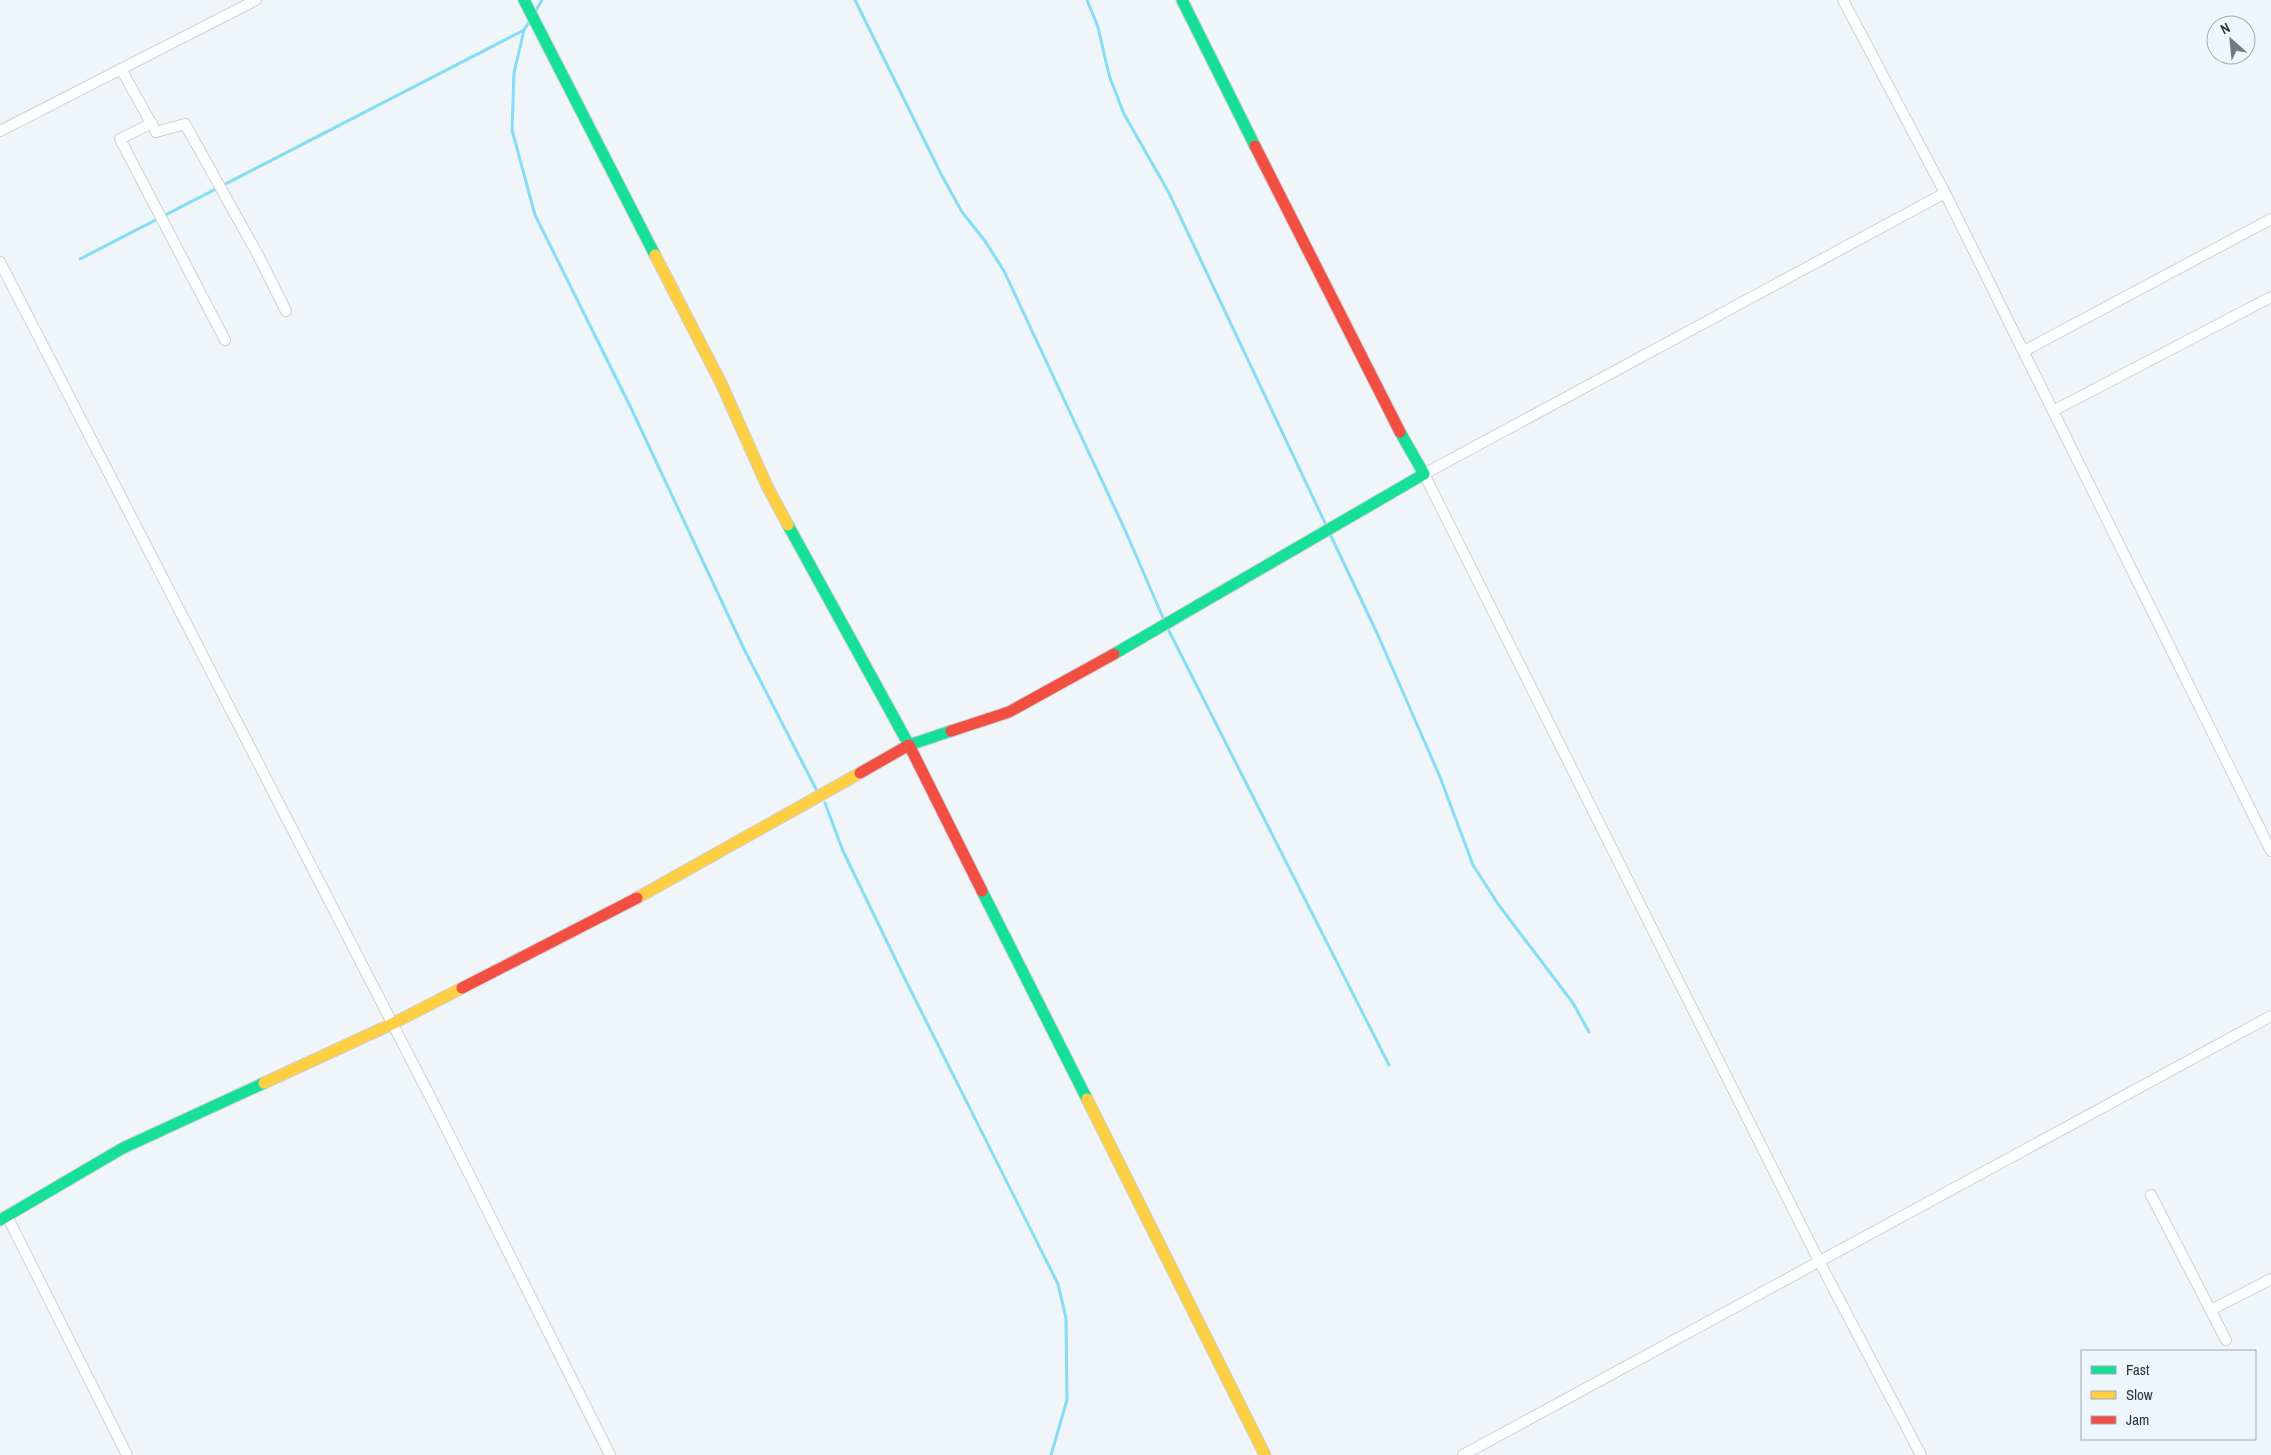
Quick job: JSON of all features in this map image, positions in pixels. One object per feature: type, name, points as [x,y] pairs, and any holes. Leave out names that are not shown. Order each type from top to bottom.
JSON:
[{"type":"street","points":[[0,131],[256,0]]},
{"type":"street","points":[[524,0],[721,383],[768,488],[909,745],[1265,1455]]},
{"type":"street","points":[[1182,0],[1389,410],[1424,474],[1819,1261],[1921,1455]]},
{"type":"street","points":[[1843,0],[1945,193],[2271,851]]},
{"type":"street","points":[[121,69],[156,132],[185,124],[244,229],[286,311]]},
{"type":"street","points":[[152,123],[120,139],[225,340]]},
{"type":"street","points":[[127,1455],[3,1218],[123,1148],[392,1024],[606,914],[909,745],[1009,712],[1165,625],[1424,474],[1945,193]]},
{"type":"street","points":[[2024,351],[2271,218]]},
{"type":"street","points":[[0,262],[392,1024],[610,1455]]},
{"type":"street","points":[[2053,411],[2271,297]]},
{"type":"street","points":[[1463,1455],[2271,1016]]},
{"type":"street","points":[[2151,1195],[2226,1340]]},
{"type":"street","points":[[2211,1310],[2271,1279]]},
{"type":"waterway","points":[[535,12],[542,0]]},
{"type":"waterway","points":[[855,0],[941,174],[962,212],[985,241],[1004,271],[1125,530],[1164,620]]},
{"type":"waterway","points":[[1087,0],[1098,27],[1109,75],[1124,114],[1169,193],[1326,525]]},
{"type":"waterway","points":[[529,22],[524,30],[514,73],[512,130],[535,215],[631,408],[744,649],[817,791]]},
{"type":"waterway","points":[[80,259],[524,30]]},
{"type":"waterway","points":[[1330,534],[1377,633],[1440,777],[1473,865],[1498,904],[1573,1003],[1589,1032]]},
{"type":"waterway","points":[[1168,629],[1389,1065]]},
{"type":"waterway","points":[[825,803],[843,851],[905,979],[1058,1284],[1066,1318],[1067,1400],[1051,1455]]},
{"type":"traffic: fast","points":[[524,0],[655,255]]},
{"type":"traffic: fast","points":[[1182,0],[1255,146]]},
{"type":"traffic: fast","points":[[1114,654],[1424,474],[1400,432]]},
{"type":"traffic: fast","points":[[788,525],[909,745],[951,731]]},
{"type":"traffic: fast","points":[[982,891],[1087,1099]]},
{"type":"traffic: fast","points":[[0,1220],[123,1148],[264,1083]]},
{"type":"traffic: slow","points":[[655,255],[721,383],[768,488],[788,525]]},
{"type":"traffic: slow","points":[[637,898],[860,773]]},
{"type":"traffic: slow","points":[[264,1083],[392,1024],[462,988]]},
{"type":"traffic: slow","points":[[1087,1099],[1265,1455]]},
{"type":"traffic: jam","points":[[1255,146],[1400,432]]},
{"type":"traffic: jam","points":[[951,731],[1009,712],[1114,654]]},
{"type":"traffic: jam","points":[[860,773],[909,745],[982,891]]},
{"type":"traffic: jam","points":[[462,988],[637,898]]}]
